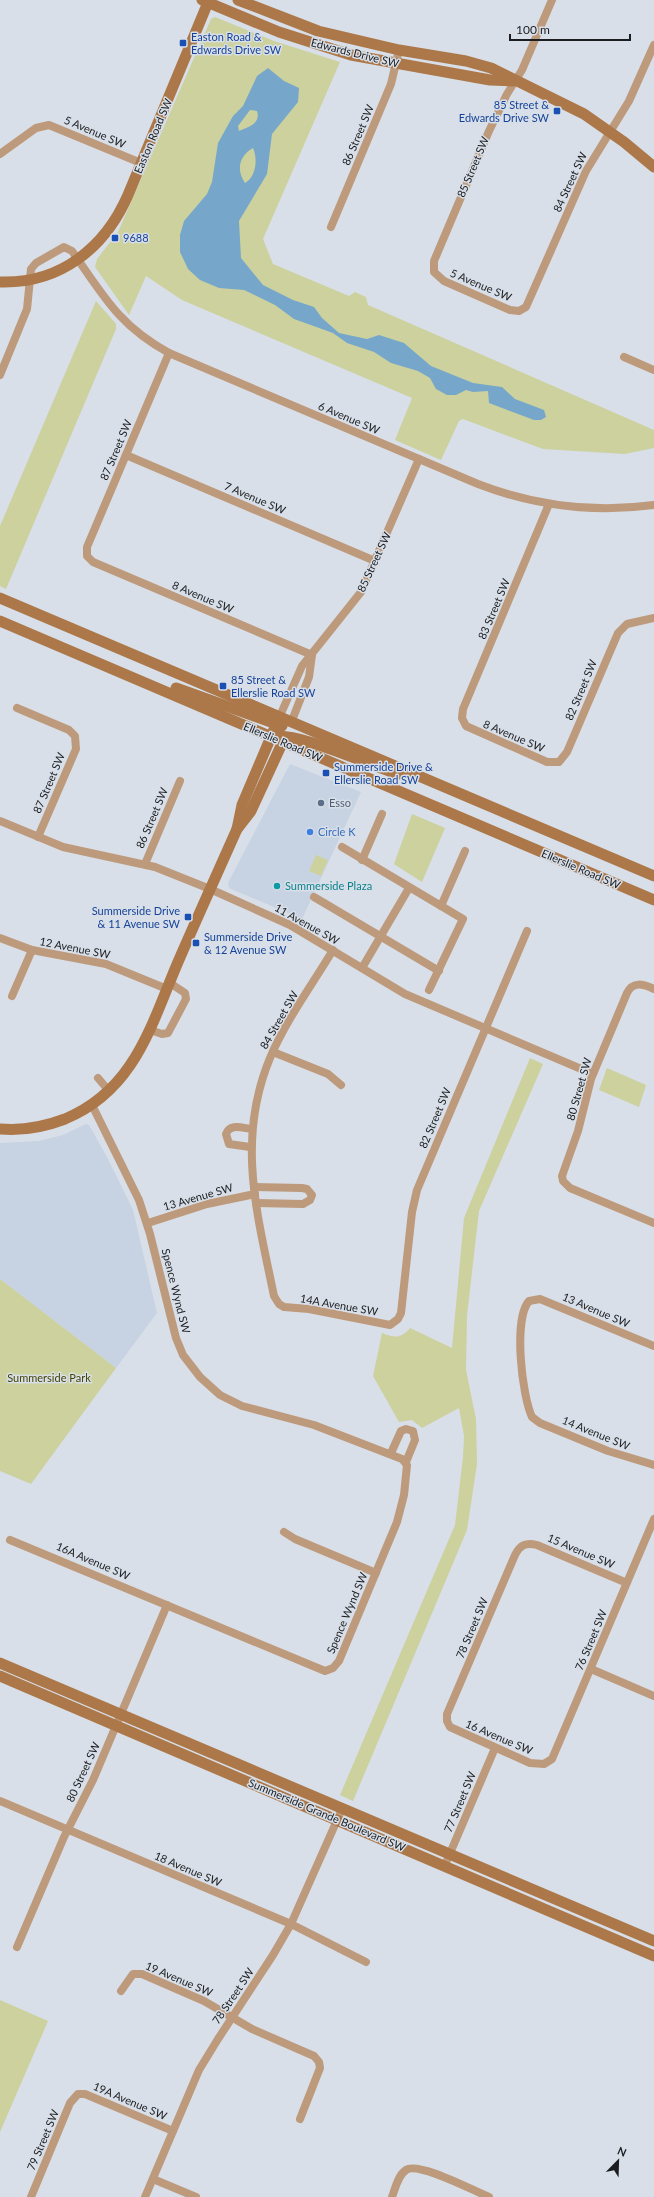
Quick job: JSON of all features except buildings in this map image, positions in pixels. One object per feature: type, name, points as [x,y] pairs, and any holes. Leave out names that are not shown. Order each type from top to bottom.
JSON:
[{"type":"street","name":"Edwards Drive SW","points":[[238,0],[310,28],[399,50],[466,61],[491,68],[566,104],[611,132],[654,167]]},
{"type":"street","name":"85 Street SW","points":[[434,272],[434,261],[486,138],[522,70],[552,0]]},
{"type":"street","name":"Edwards Drive SW","points":[[206,1],[306,41],[351,55],[490,80],[516,81]]},
{"type":"street","name":"Easton Road SW","points":[[0,282],[30,280],[55,272],[78,260],[97,244],[112,225],[122,209],[141,164],[206,1]]},
{"type":"street","name":"84 Street SW","points":[[522,310],[531,299],[586,171],[633,95],[654,45]]},
{"type":"street","name":"86 Street SW","points":[[331,227],[392,84],[399,50]]},
{"type":"street","name":"5 Avenue SW","points":[[0,154],[36,128],[49,125],[141,164]]},
{"type":"street","points":[[0,375],[27,309],[32,269],[36,263],[64,247],[71,249],[78,260]]},
{"type":"street","name":"6 Avenue SW","points":[[78,260],[104,298],[124,323],[145,339],[169,353],[492,490],[518,498],[549,504],[603,508],[654,505]]},
{"type":"street","name":"5 Avenue SW","points":[[434,272],[444,281],[510,310],[522,310]]},
{"type":"street","name":"87 Street SW","points":[[87,556],[87,547],[169,353]]},
{"type":"street","points":[[624,357],[654,370]]},
{"type":"street","name":"7 Avenue SW","points":[[126,455],[375,561]]},
{"type":"street","name":"85 Street SW","points":[[237,829],[242,805],[298,675],[322,641],[361,592],[419,459]]},
{"type":"street","name":"83 Street SW","points":[[464,723],[462,718],[463,709],[549,504]]},
{"type":"street","name":"8 Avenue SW","points":[[87,556],[93,562],[312,656]]},
{"type":"street","name":"Ellerslie Road SW","points":[[0,598],[278,721]]},
{"type":"street","name":"82 Street SW","points":[[559,762],[567,752],[618,633],[623,626],[654,618]]},
{"type":"street","name":"Ellerslie Road SW","points":[[0,621],[271,737]]},
{"type":"street","name":"85 Street SW","points":[[237,829],[251,811],[291,723],[308,677],[312,656]]},
{"type":"street","points":[[127,675],[164,684],[278,721],[281,726],[291,723]]},
{"type":"street","name":"87 Street SW","points":[[17,708],[65,728],[75,736],[76,749],[38,837]]},
{"type":"street","name":"Ellerslie Road SW","points":[[291,723],[654,876]]},
{"type":"street","name":"8 Avenue SW","points":[[464,723],[474,731],[547,762],[559,762]]},
{"type":"street","points":[[271,737],[284,739],[295,737],[381,770],[433,782]]},
{"type":"street","name":"Ellerslie Road SW","points":[[284,739],[654,900]]},
{"type":"street","name":"86 Street SW","points":[[145,864],[180,781]]},
{"type":"street","points":[[362,860],[382,814]]},
{"type":"street","name":"11 Avenue SW","points":[[0,821],[70,849],[145,864],[210,889],[281,920],[405,994],[593,1074]]},
{"type":"street","points":[[0,1129],[22,1129],[53,1124],[92,1105],[109,1091],[133,1063],[150,1030],[237,829]]},
{"type":"street","points":[[342,847],[463,919],[429,990]]},
{"type":"street","points":[[440,906],[465,851]]},
{"type":"street","points":[[362,968],[409,888]]},
{"type":"street","points":[[314,897],[439,971]]},
{"type":"street","name":"82 Street SW","points":[[396,1322],[401,1309],[412,1212],[417,1190],[527,931]]},
{"type":"street","name":"12 Avenue SW","points":[[0,938],[32,950],[106,964],[185,993],[186,999],[168,1033],[162,1034],[150,1030]]},
{"type":"street","points":[[12,996],[32,950]]},
{"type":"street","name":"84 Street SW","points":[[279,1304],[274,1292],[255,1195],[250,1147],[252,1129],[258,1095],[273,1052],[333,950]]},
{"type":"street","name":"80 Street SW","points":[[654,989],[642,984],[634,985],[626,993],[593,1074],[578,1131],[563,1172],[563,1181],[573,1190],[654,1224]]},
{"type":"street","points":[[273,1052],[328,1074],[341,1085]]},
{"type":"street","points":[[98,1078],[109,1091]]},
{"type":"street","name":"Spence Wynd SW","points":[[92,1105],[133,1185],[148,1223],[179,1346],[192,1368],[210,1387],[242,1406],[314,1425],[391,1453],[406,1462]]},
{"type":"street","points":[[250,1147],[229,1144],[226,1134],[229,1128],[233,1127],[252,1129]]},
{"type":"street","points":[[302,1188],[307,1189],[312,1195],[310,1200],[303,1204],[255,1195],[302,1188]]},
{"type":"street","name":"13 Avenue SW","points":[[148,1223],[208,1204],[255,1195]]},
{"type":"street","name":"13 Avenue SW","points":[[532,1417],[520,1353],[523,1312],[529,1301],[540,1299],[654,1346]]},
{"type":"street","name":"14A Avenue SW","points":[[279,1304],[290,1308],[309,1309],[382,1324],[390,1325],[396,1322]]},
{"type":"street","name":"14 Avenue SW","points":[[532,1417],[540,1423],[608,1451],[654,1465]]},
{"type":"street","name":"Spence Wynd SW","points":[[167,1605],[325,1671],[330,1670],[338,1664],[401,1512],[406,1481],[406,1462],[415,1440],[413,1431],[406,1429],[401,1431],[391,1453]]},
{"type":"street","name":"76 Street SW","points":[[544,1764],[554,1756],[654,1519]]},
{"type":"street","points":[[284,1532],[295,1539],[376,1573]]},
{"type":"street","name":"16A Avenue SW","points":[[10,1540],[167,1605]]},
{"type":"street","name":"15 Avenue SW","points":[[525,1544],[537,1545],[627,1583]]},
{"type":"street","name":"78 Street SW","points":[[448,1724],[448,1714],[515,1555],[525,1544]]},
{"type":"street","name":"80 Street SW","points":[[17,1947],[67,1830],[87,1794],[167,1605]]},
{"type":"street","name":"Summerside Grande Boulevard SW","points":[[0,1663],[654,1941]]},
{"type":"street","points":[[591,1669],[654,1696]]},
{"type":"street","name":"Summerside Grande Boulevard SW","points":[[0,1676],[446,1865],[654,1956]]},
{"type":"street","name":"16 Avenue SW","points":[[448,1724],[457,1731],[530,1763],[544,1764]]},
{"type":"street","name":"77 Street SW","points":[[446,1865],[495,1748]]},
{"type":"street","name":"18 Avenue SW","points":[[0,1801],[291,1924],[366,1962]]},
{"type":"street","name":"78 Street SW","points":[[145,2197],[200,2070],[291,1924],[342,1809]]},
{"type":"street","name":"19 Avenue SW","points":[[121,1991],[130,1977],[138,1973],[204,2001],[259,2032],[314,2056],[319,2062],[318,2074],[300,2119]]},
{"type":"street","name":"19A Avenue SW","points":[[78,2094],[85,2094],[173,2131]]},
{"type":"street","name":"79 Street SW","points":[[31,2197],[70,2103],[78,2094]]},
{"type":"street","points":[[392,2197],[402,2173],[409,2168],[424,2170],[489,2197]]},
{"type":"street","points":[[153,2179],[196,2197]]},
{"type":"shaded area","points":[[290,764],[361,792],[302,919],[229,888],[228,883]]},
{"type":"shaded area","points":[[86,1124],[89,1125],[108,1159],[133,1210],[157,1313],[116,1368],[0,1279],[0,1143],[39,1141],[63,1135]]},
{"type":"green space","points":[[215,17],[274,41],[340,62],[263,239],[273,264],[349,296],[355,292],[366,297],[368,305],[654,430],[654,448],[625,454],[543,449],[463,419],[459,421],[441,460],[395,440],[412,398],[182,300],[146,276],[129,315],[95,267],[97,259],[118,232],[211,19]]},
{"type":"green space","points":[[96,301],[116,324],[116,329],[6,589],[0,586],[0,526]]},
{"type":"green space","points":[[412,814],[445,828],[422,882],[394,864]]},
{"type":"green space","points":[[316,855],[328,860],[321,876],[309,871]]},
{"type":"green space","points":[[530,1058],[543,1064],[479,1211],[467,1316],[466,1370],[476,1419],[477,1464],[467,1530],[353,1801],[340,1795],[455,1525],[463,1457],[464,1436],[459,1408],[422,1428],[412,1420],[399,1422],[373,1376],[382,1333],[394,1337],[400,1336],[407,1332],[410,1328],[452,1348],[464,1218]]},
{"type":"green space","points":[[607,1068],[646,1085],[639,1107],[599,1090]]},
{"type":"green space","name":"Summerside Park","points":[[0,1279],[116,1368],[31,1484],[0,1471]]},
{"type":"green space","points":[[0,2000],[48,2021],[0,2132]]},
{"type":"water","points":[[268,68],[284,81],[299,88],[298,102],[272,134],[267,174],[239,221],[241,258],[263,285],[293,300],[314,307],[322,318],[339,333],[367,339],[379,335],[404,343],[431,366],[473,383],[502,387],[515,399],[544,410],[546,417],[541,420],[534,420],[489,403],[488,391],[473,392],[466,390],[456,395],[447,395],[436,389],[430,378],[418,371],[391,363],[374,352],[347,343],[333,333],[294,319],[275,305],[244,290],[219,288],[200,280],[188,269],[180,252],[180,235],[184,221],[207,194],[212,182],[218,143],[233,116],[243,106],[257,76]],"holes":[[[250,110],[257,111],[257,119],[253,124],[239,131],[238,126]],[[253,148],[256,162],[254,172],[252,177],[245,183],[240,173],[240,164],[248,151]]]},
{"type":"place","name":"Easton Road & Edwards Drive SW","points":[[183,43]]},
{"type":"place","name":"85 Street & Edwards Drive SW","points":[[557,111]]},
{"type":"place","name":"9688","points":[[115,238]]},
{"type":"place","name":"85 Street & Ellerslie Road SW","points":[[223,686]]},
{"type":"place","name":"Summerside Drive & Ellerslie Road SW","points":[[326,773]]},
{"type":"place","name":"Esso","points":[[321,803]]},
{"type":"place","name":"Circle K","points":[[310,832]]},
{"type":"place","name":"Summerside Plaza","points":[[277,886]]},
{"type":"place","name":"Summerside Drive & 11 Avenue SW","points":[[188,917]]},
{"type":"place","name":"Summerside Drive & 12 Avenue SW","points":[[196,943]]}]
